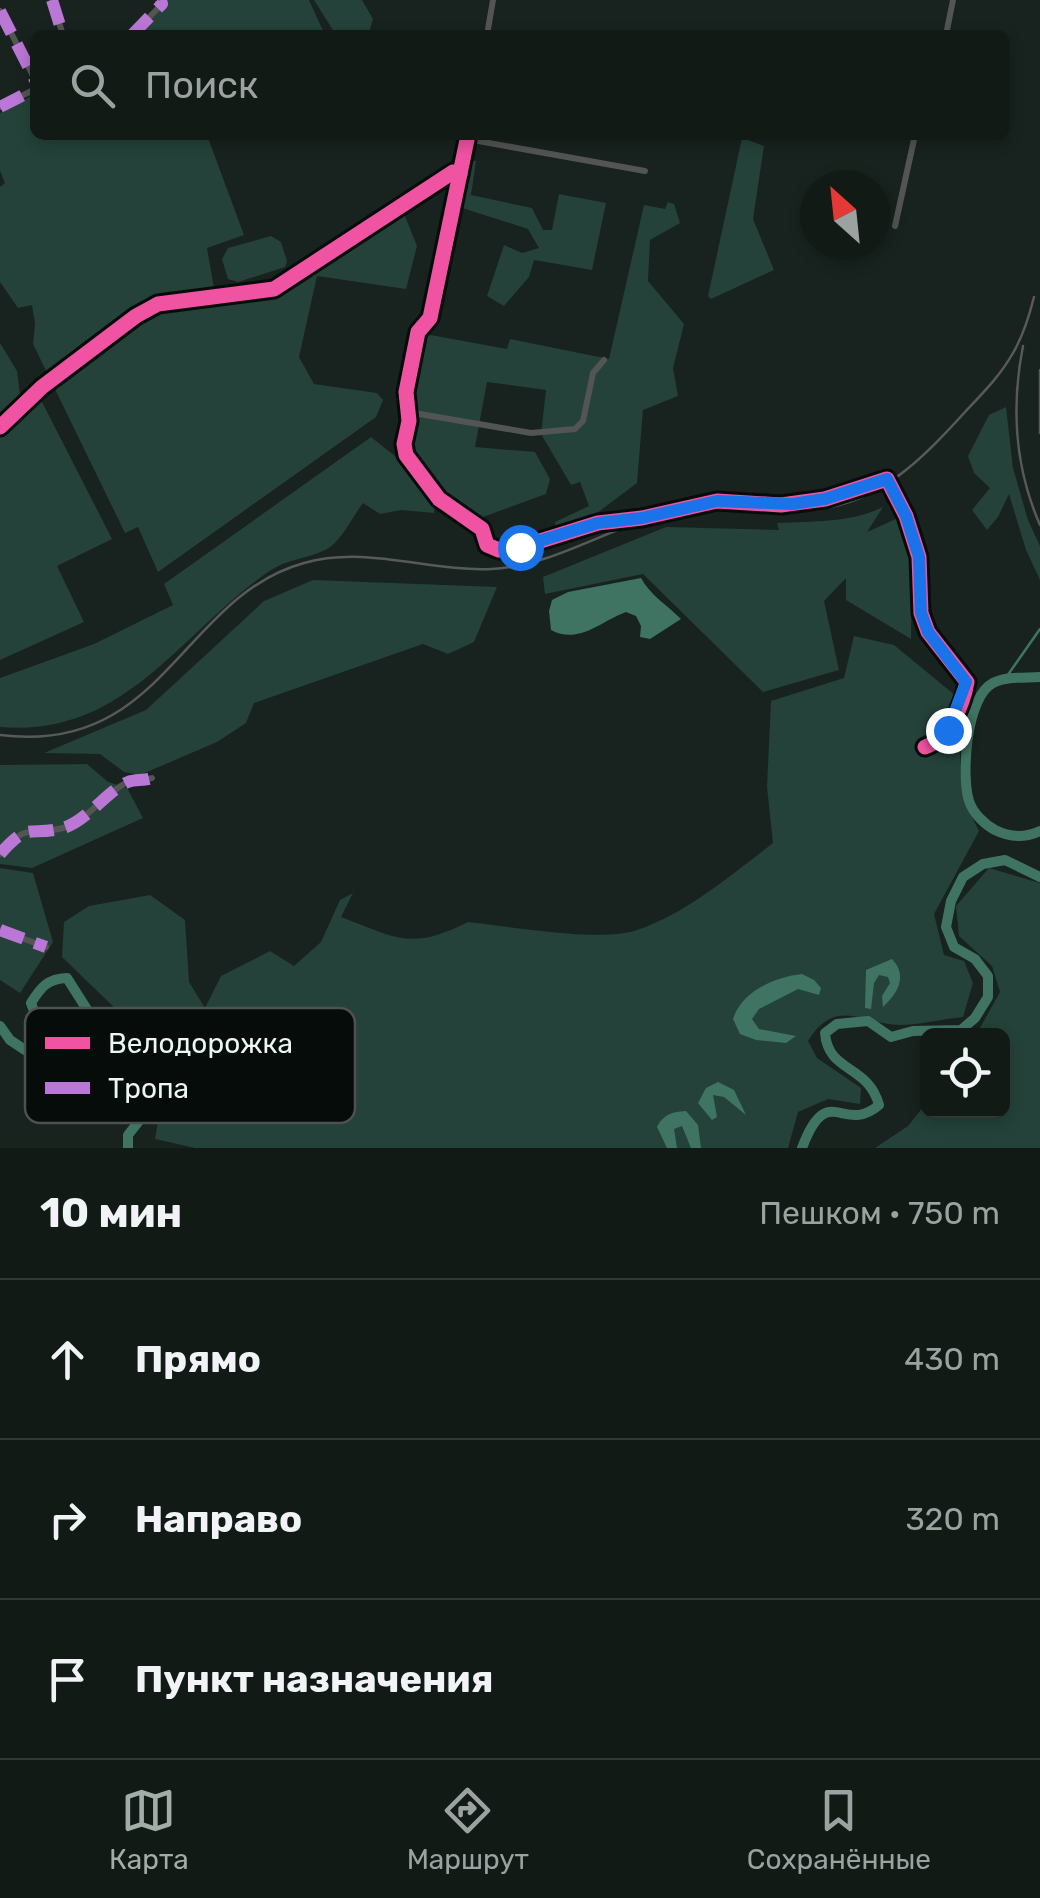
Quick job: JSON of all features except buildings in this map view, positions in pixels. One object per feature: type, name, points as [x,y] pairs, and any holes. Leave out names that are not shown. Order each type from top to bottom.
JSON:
[{"type":"street","points":[[52,0],[61,30]]},
{"type":"street","points":[[137,30],[162,4],[160,0]]},
{"type":"street","points":[[488,30],[494,0]]},
{"type":"street","points":[[947,30],[953,0]]},
{"type":"street","points":[[0,11],[30,70]]},
{"type":"street","points":[[0,106],[30,91]]},
{"type":"street","points":[[467,140],[430,318],[418,332],[406,392],[404,444],[414,468],[438,499],[482,529],[487,545],[500,550],[549,540],[598,523],[642,518],[717,501],[792,504],[825,499],[889,480],[919,557],[924,623],[933,642],[966,682],[948,730],[934,744],[925,746]]},
{"type":"street","points":[[484,140],[645,171]]},
{"type":"street","points":[[894,226],[914,140]]},
{"type":"street","points":[[0,428],[42,387],[136,316],[158,304],[274,289],[453,172],[460,174]]},
{"type":"street","points":[[408,412],[531,433],[575,429],[583,422],[593,373],[604,360]]},
{"type":"street","points":[[0,854],[16,835],[36,829],[64,828],[102,805],[129,782],[152,778]]},
{"type":"street","points":[[0,930],[46,946]]},
{"type":"shaded area","points":[[165,0],[309,0],[323,30],[141,30]]},
{"type":"shaded area","points":[[314,0],[362,0],[373,19],[370,30],[333,30]]},
{"type":"shaded area","points":[[30,97],[30,140],[209,140],[244,235],[207,248],[216,299],[274,292],[390,217],[405,216],[417,246],[406,289],[317,276],[299,357],[314,384],[377,393],[383,400],[376,417],[158,572],[138,527],[125,533],[33,344],[32,305],[18,308],[0,282],[0,187],[5,183],[0,171],[0,113]]},
{"type":"shaded area","points":[[742,140],[748,140],[764,146],[753,219],[774,270],[711,299],[708,296]]},
{"type":"shaded area","points":[[468,160],[476,161],[471,195],[532,208],[543,230],[552,230],[559,194],[606,203],[592,270],[534,260],[529,277],[504,306],[487,296],[504,245],[522,253],[539,248],[528,229],[459,207]]},
{"type":"shaded area","points":[[668,202],[674,204],[680,223],[650,240],[648,281],[684,324],[673,368],[678,396],[643,410],[637,483],[589,519],[556,528],[555,522],[589,506],[580,482],[571,485],[541,434],[546,390],[487,382],[475,447],[535,452],[550,479],[546,494],[483,517],[463,515],[441,498],[416,466],[410,443],[416,423],[412,394],[425,334],[507,349],[510,339],[609,359],[644,205],[665,209]]},
{"type":"shaded area","points":[[271,236],[281,242],[285,267],[238,282],[228,279],[222,259],[228,248]]},
{"type":"shaded area","points":[[0,343],[17,371],[20,395],[0,416]]},
{"type":"shaded area","points":[[39,396],[112,539],[57,566],[84,622],[0,660],[0,422]]},
{"type":"shaded area","points":[[1006,407],[1013,468],[1040,546],[1040,580],[1009,494],[987,530],[972,510],[990,488],[974,473],[968,456],[989,415]]},
{"type":"shaded area","points":[[371,437],[400,460],[435,507],[434,513],[401,510],[380,514],[363,503],[331,547],[268,572],[116,699],[82,716],[43,726],[0,727],[0,678],[94,644],[173,605],[164,584]]},
{"type":"shaded area","points":[[883,507],[867,532],[898,518],[912,561],[911,639],[846,600],[846,578],[824,601],[839,670],[763,692],[643,574],[545,594],[543,577],[666,527],[779,530],[777,523],[845,519]]},
{"type":"shaded area","points":[[641,578],[681,619],[650,639],[640,637],[641,626],[636,616],[626,612],[580,633],[551,630],[552,600],[568,592]]},
{"type":"shaded area","points":[[313,580],[497,587],[474,642],[448,654],[423,644],[254,703],[246,723],[217,742],[140,775],[124,772],[100,754],[44,753],[146,710],[264,601]]},
{"type":"shaded area","points":[[854,636],[894,645],[967,705],[960,769],[965,798],[979,831],[934,914],[944,955],[964,961],[973,983],[963,1017],[900,1025],[839,1016],[818,1027],[808,1041],[817,1058],[861,1088],[860,1104],[828,1099],[798,1112],[788,1148],[195,1148],[155,1139],[158,1123],[355,1123],[355,1008],[205,1008],[221,976],[270,951],[294,966],[321,942],[340,900],[353,893],[341,917],[376,931],[417,939],[468,922],[578,934],[621,934],[655,923],[691,903],[773,843],[767,787],[771,701],[844,678]]},
{"type":"shaded area","points":[[87,764],[108,782],[127,788],[143,818],[32,868],[0,864],[0,765]]},
{"type":"shaded area","points":[[0,868],[33,873],[53,942],[20,993],[0,980]]},
{"type":"shaded area","points":[[989,868],[1040,883],[1040,1148],[875,1148],[908,1126],[920,1111],[920,1118],[1010,1118],[1010,1028],[980,1028],[1000,992],[992,966],[959,936],[956,906]]},
{"type":"shaded area","points":[[150,895],[185,920],[189,982],[205,1008],[115,1008],[62,957],[64,922],[89,906]]},
{"type":"shaded area","points":[[892,959],[900,978],[897,990],[883,1007],[882,996],[890,983],[888,977],[879,975],[874,983],[871,1009],[865,1008],[866,970]]},
{"type":"shaded area","points":[[802,974],[821,988],[819,995],[798,989],[759,1009],[752,1019],[759,1029],[796,1036],[786,1043],[740,1034],[733,1019],[752,993],[781,978]]},
{"type":"shaded area","points":[[718,1082],[734,1090],[746,1115],[724,1097],[713,1095],[717,1117],[712,1120],[698,1103],[706,1088]]},
{"type":"shaded area","points":[[686,1111],[698,1125],[701,1148],[691,1148],[682,1126],[674,1129],[677,1148],[667,1148],[657,1127],[669,1114]]},
{"type":"waterway","points":[[1005,679],[1040,629]]},
{"type":"waterway","points":[[1040,677],[1004,679],[984,691],[971,720],[966,774],[971,805],[987,825],[1011,835],[1040,831]]},
{"type":"waterway","points":[[802,1148],[811,1128],[828,1112],[855,1115],[879,1105],[866,1082],[833,1055],[825,1033],[837,1024],[868,1021],[891,1037],[913,1031],[961,1030],[975,1018],[988,997],[988,976],[975,959],[954,947],[946,927],[951,901],[963,877],[983,864],[1005,860],[1040,877]]},
{"type":"waterway","points":[[33,1008],[31,1003],[45,985],[67,978],[86,1008]]},
{"type":"waterway","points":[[0,1026],[10,1040],[25,1050]]},
{"type":"waterway","points":[[128,1148],[128,1135],[137,1123]]},
{"type":"railway","points":[[0,735],[55,735],[99,722],[136,699],[228,607],[262,581],[304,563],[351,557],[492,569],[537,561],[665,514],[703,509],[817,509],[861,497],[917,461],[990,384],[1017,347],[1034,297]]},
{"type":"railway","points":[[1023,346],[1017,392],[1020,459],[1040,525]]},
{"type":"railway","points":[[1040,370],[1040,433]]},
{"type":"marked path","points":[[52,0],[61,30]]},
{"type":"marked path","points":[[137,30],[162,4],[161,0]]},
{"type":"marked path","points":[[0,11],[30,70]]},
{"type":"marked path","points":[[0,107],[30,92]]},
{"type":"marked path","points":[[0,854],[24,833],[63,828],[120,786],[152,778]]},
{"type":"marked path","points":[[0,930],[46,947]]},
{"type":"cycle path","points":[[467,140],[430,318],[418,332],[406,392],[406,455],[439,499],[482,529],[487,545],[499,550],[598,523],[642,518],[717,501],[781,505],[825,499],[887,479],[906,516],[919,557],[921,613],[928,632],[967,682],[948,729],[925,747]]},
{"type":"cycle path","points":[[0,427],[42,387],[136,316],[158,304],[274,289],[453,172],[460,174]]},
{"type":"route","points":[[520,547],[598,523],[642,518],[717,501],[780,505],[825,499],[887,479],[906,516],[919,557],[921,613],[928,632],[966,682],[948,730]]}]
